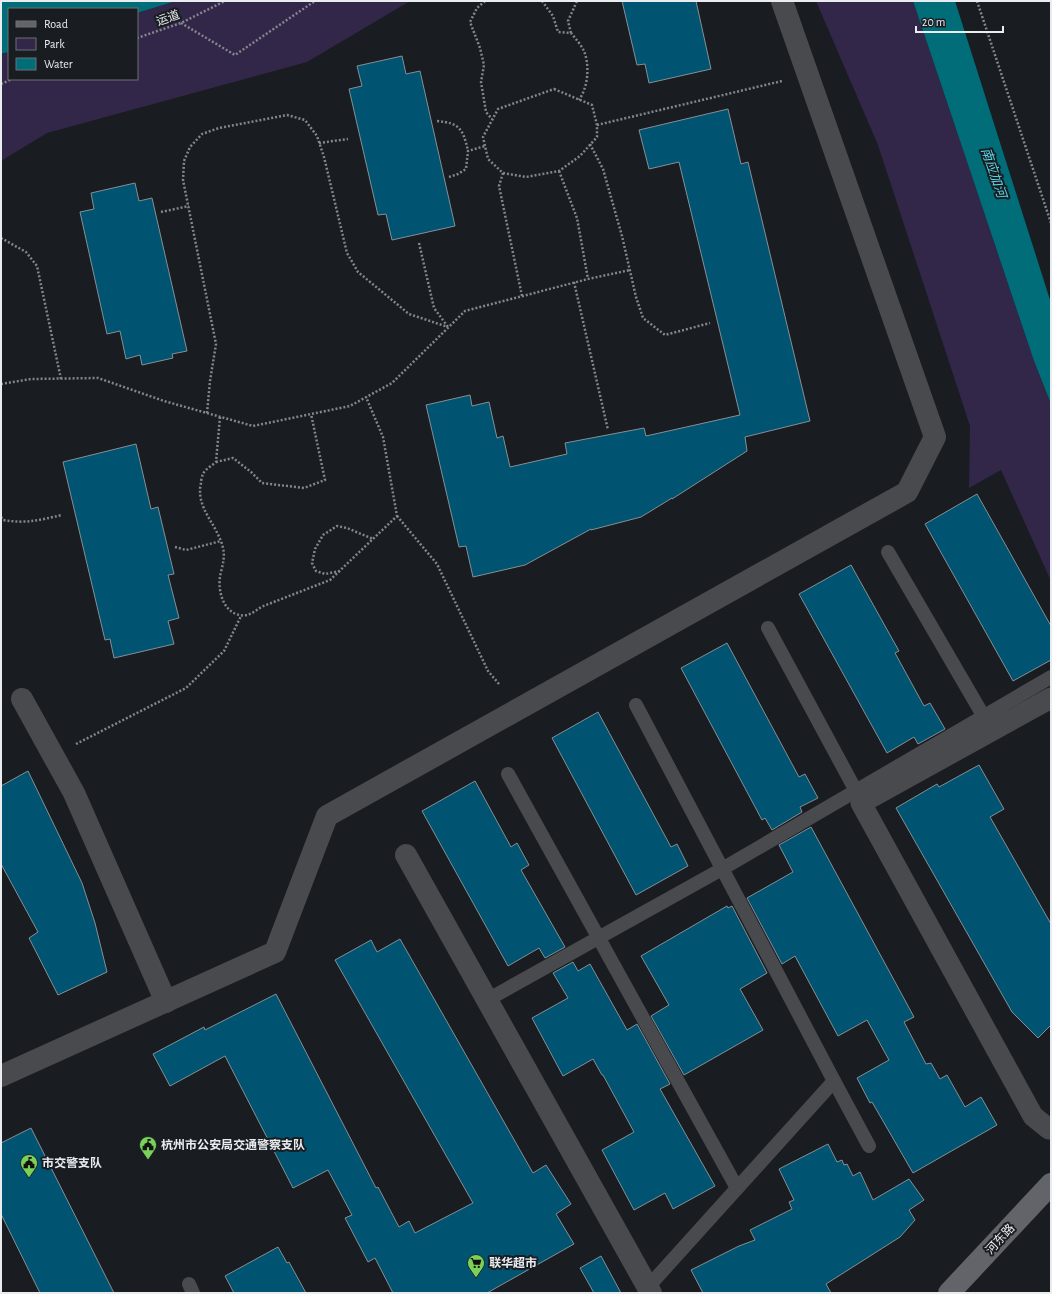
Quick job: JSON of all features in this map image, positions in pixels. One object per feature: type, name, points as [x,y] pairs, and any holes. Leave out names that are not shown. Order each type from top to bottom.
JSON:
[{"type":"main road","name":"河东路","points":[[949,1293],[1051,1184]]},
{"type":"street","points":[[1,1076],[276,952],[327,816],[907,492],[935,437],[782,1]]},
{"type":"street","points":[[22,698],[74,793],[166,1002]]},
{"type":"street","points":[[1049,1129],[1033,1116],[861,803],[1051,698]]},
{"type":"street","points":[[406,855],[649,1290]]},
{"type":"lane","points":[[888,552],[984,717]]},
{"type":"lane","points":[[768,628],[856,791]]},
{"type":"lane","points":[[487,1000],[722,869],[1051,677]]},
{"type":"lane","points":[[636,705],[869,1146]]},
{"type":"lane","points":[[508,774],[737,1188]]},
{"type":"lane","points":[[649,1290],[737,1188],[834,1082]]},
{"type":"path","name":"运道","points":[[138,38],[181,23],[225,1]]},
{"type":"path","points":[[181,23],[235,55],[315,1]]},
{"type":"path","points":[[485,1],[477,8],[470,22],[480,48],[484,66],[481,82],[486,112],[492,119]]},
{"type":"path","points":[[542,1],[553,16],[558,32],[571,33]]},
{"type":"path","points":[[577,1],[568,21],[571,33],[584,52],[587,66],[587,79],[579,100]]},
{"type":"path","points":[[977,1],[1051,223]]},
{"type":"path","points":[[597,125],[808,75]]},
{"type":"path","points":[[554,89],[579,100],[592,105],[597,125],[597,137],[580,156],[559,171],[526,177],[503,173],[488,159],[483,137],[498,109],[554,89]]},
{"type":"path","points":[[207,413],[216,344],[183,180],[184,161],[190,147],[202,134],[219,128],[287,115],[305,120],[317,136],[347,253],[358,272],[409,314],[448,327]]},
{"type":"path","points":[[437,121],[456,124],[465,137],[468,150],[466,169],[449,177]]},
{"type":"path","points":[[319,143],[348,139]]},
{"type":"path","points":[[590,144],[603,169],[622,236],[636,297],[643,318],[665,335],[710,323]]},
{"type":"path","points":[[468,150],[485,146]]},
{"type":"path","points":[[559,171],[577,218],[588,279]]},
{"type":"path","points":[[503,173],[499,186],[522,296]]},
{"type":"path","points":[[161,212],[189,206]]},
{"type":"path","points":[[1,238],[26,252],[36,266],[61,379]]},
{"type":"path","points":[[419,243],[434,308],[448,327]]},
{"type":"path","points":[[1,384],[31,379],[98,378],[164,401],[252,426],[350,406],[392,383],[465,311],[574,282],[630,270]]},
{"type":"path","points":[[574,282],[608,430]]},
{"type":"path","points":[[366,397],[383,438],[397,516],[437,564],[488,671],[499,684]]},
{"type":"path","points":[[311,414],[325,480],[304,488],[262,483],[233,458],[216,462],[203,474],[199,488],[200,502],[224,548],[224,565],[220,572],[220,589],[223,602],[231,612],[241,616],[252,614],[260,607],[330,580],[397,516]]},
{"type":"path","points":[[216,462],[220,417]]},
{"type":"path","points":[[1,517],[3,520],[33,522],[62,515]]},
{"type":"path","points":[[340,571],[325,574],[316,571],[312,563],[315,549],[323,535],[337,526],[347,528],[373,539]]},
{"type":"path","points":[[175,547],[186,550],[221,540]]},
{"type":"path","points":[[54,756],[186,688],[224,652],[241,616]]},
{"type":"green space","points":[[176,1],[410,1],[307,62],[47,133],[1,161],[1,55],[8,52],[8,80],[138,80],[138,13]]},
{"type":"green space","points":[[816,1],[913,1],[1034,361],[1051,404],[1051,581],[1001,470],[969,488],[970,426],[878,145]]},
{"type":"water","points":[[1,1],[176,1],[138,13],[138,8],[8,8],[8,52],[1,54]]},
{"type":"water","name":"南应加河","points":[[913,1],[955,1],[1051,303],[1051,404],[1034,361]]},
{"type":"building","points":[[622,1],[696,1],[711,69],[649,83],[645,64],[637,65]]},
{"type":"building","points":[[402,56],[406,74],[420,71],[455,226],[392,240],[386,214],[378,215],[349,89],[362,86],[357,66]]},
{"type":"building","points":[[728,109],[741,164],[748,162],[810,421],[745,437],[747,451],[641,517],[591,529],[525,565],[473,577],[466,546],[459,547],[426,405],[470,395],[472,406],[489,402],[497,438],[503,436],[510,467],[567,454],[565,443],[644,428],[646,436],[740,415],[679,162],[649,169],[639,130]]},
{"type":"building","points":[[135,183],[139,201],[152,198],[187,351],[172,354],[173,358],[142,365],[140,355],[126,359],[120,331],[107,334],[80,212],[94,209],[91,193]]},
{"type":"building","points":[[136,444],[151,509],[158,507],[174,574],[168,575],[179,618],[168,621],[174,644],[114,658],[110,639],[105,640],[63,462]]},
{"type":"building","points":[[977,494],[1051,626],[1051,660],[1013,681],[925,524]]},
{"type":"building","points":[[851,565],[899,651],[895,653],[924,706],[930,703],[945,729],[918,744],[914,737],[887,753],[799,594]]},
{"type":"building","points":[[727,643],[799,777],[805,774],[818,798],[800,807],[802,812],[772,830],[765,818],[762,820],[681,668]]},
{"type":"building","points":[[598,712],[671,847],[677,844],[688,866],[636,895],[552,738]]},
{"type":"building","points":[[979,765],[1004,809],[990,817],[1051,924],[1051,1025],[1038,1038],[1012,1012],[896,808],[937,784],[939,787]]},
{"type":"building","points":[[28,771],[82,883],[95,923],[107,972],[58,995],[29,938],[38,932],[1,864],[1,786]]},
{"type":"building","points":[[475,781],[511,847],[517,843],[529,865],[521,870],[565,947],[545,958],[539,948],[508,966],[422,811]]},
{"type":"building","points":[[811,827],[914,1017],[904,1022],[926,1064],[931,1063],[940,1079],[947,1075],[965,1107],[981,1097],[997,1125],[913,1173],[872,1102],[870,1103],[857,1078],[889,1060],[867,1020],[838,1036],[795,956],[782,964],[747,898],[793,872],[779,845]]},
{"type":"building","points":[[727,906],[728,908],[732,906],[767,973],[740,989],[763,1030],[684,1075],[651,1016],[669,1005],[641,956]]},
{"type":"building","points":[[400,939],[533,1173],[546,1165],[571,1204],[556,1214],[574,1244],[487,1293],[393,1293],[375,1258],[368,1262],[345,1218],[352,1215],[328,1170],[293,1188],[225,1056],[170,1086],[153,1054],[204,1027],[205,1030],[276,994],[376,1188],[378,1187],[399,1227],[409,1221],[415,1233],[473,1203],[335,960],[371,940],[377,952]]},
{"type":"building","points":[[573,962],[578,971],[590,964],[627,1030],[637,1024],[670,1084],[660,1089],[715,1186],[673,1209],[665,1193],[634,1210],[602,1150],[634,1132],[593,1059],[563,1076],[532,1018],[568,998],[553,973]]},
{"type":"building","name":"市交警支队","points":[[31,1128],[114,1293],[40,1293],[1,1214],[1,1143]]},
{"type":"building","points":[[828,1144],[837,1162],[842,1160],[844,1165],[847,1164],[853,1176],[860,1172],[873,1200],[909,1179],[924,1200],[909,1210],[915,1220],[900,1237],[826,1284],[831,1293],[703,1293],[691,1270],[739,1246],[755,1240],[750,1230],[792,1209],[789,1202],[794,1200],[779,1169]]},
{"type":"building","points":[[278,1247],[287,1263],[289,1262],[306,1293],[234,1293],[225,1276]]},
{"type":"building","points":[[601,1256],[621,1293],[594,1293],[580,1268]]},
{"type":"place","name":"杭州市公安局交通警察支队","points":[[148,1160]]},
{"type":"place","name":"市交警支队","points":[[29,1178]]},
{"type":"place","name":"联华超市","points":[[476,1278]]}]
